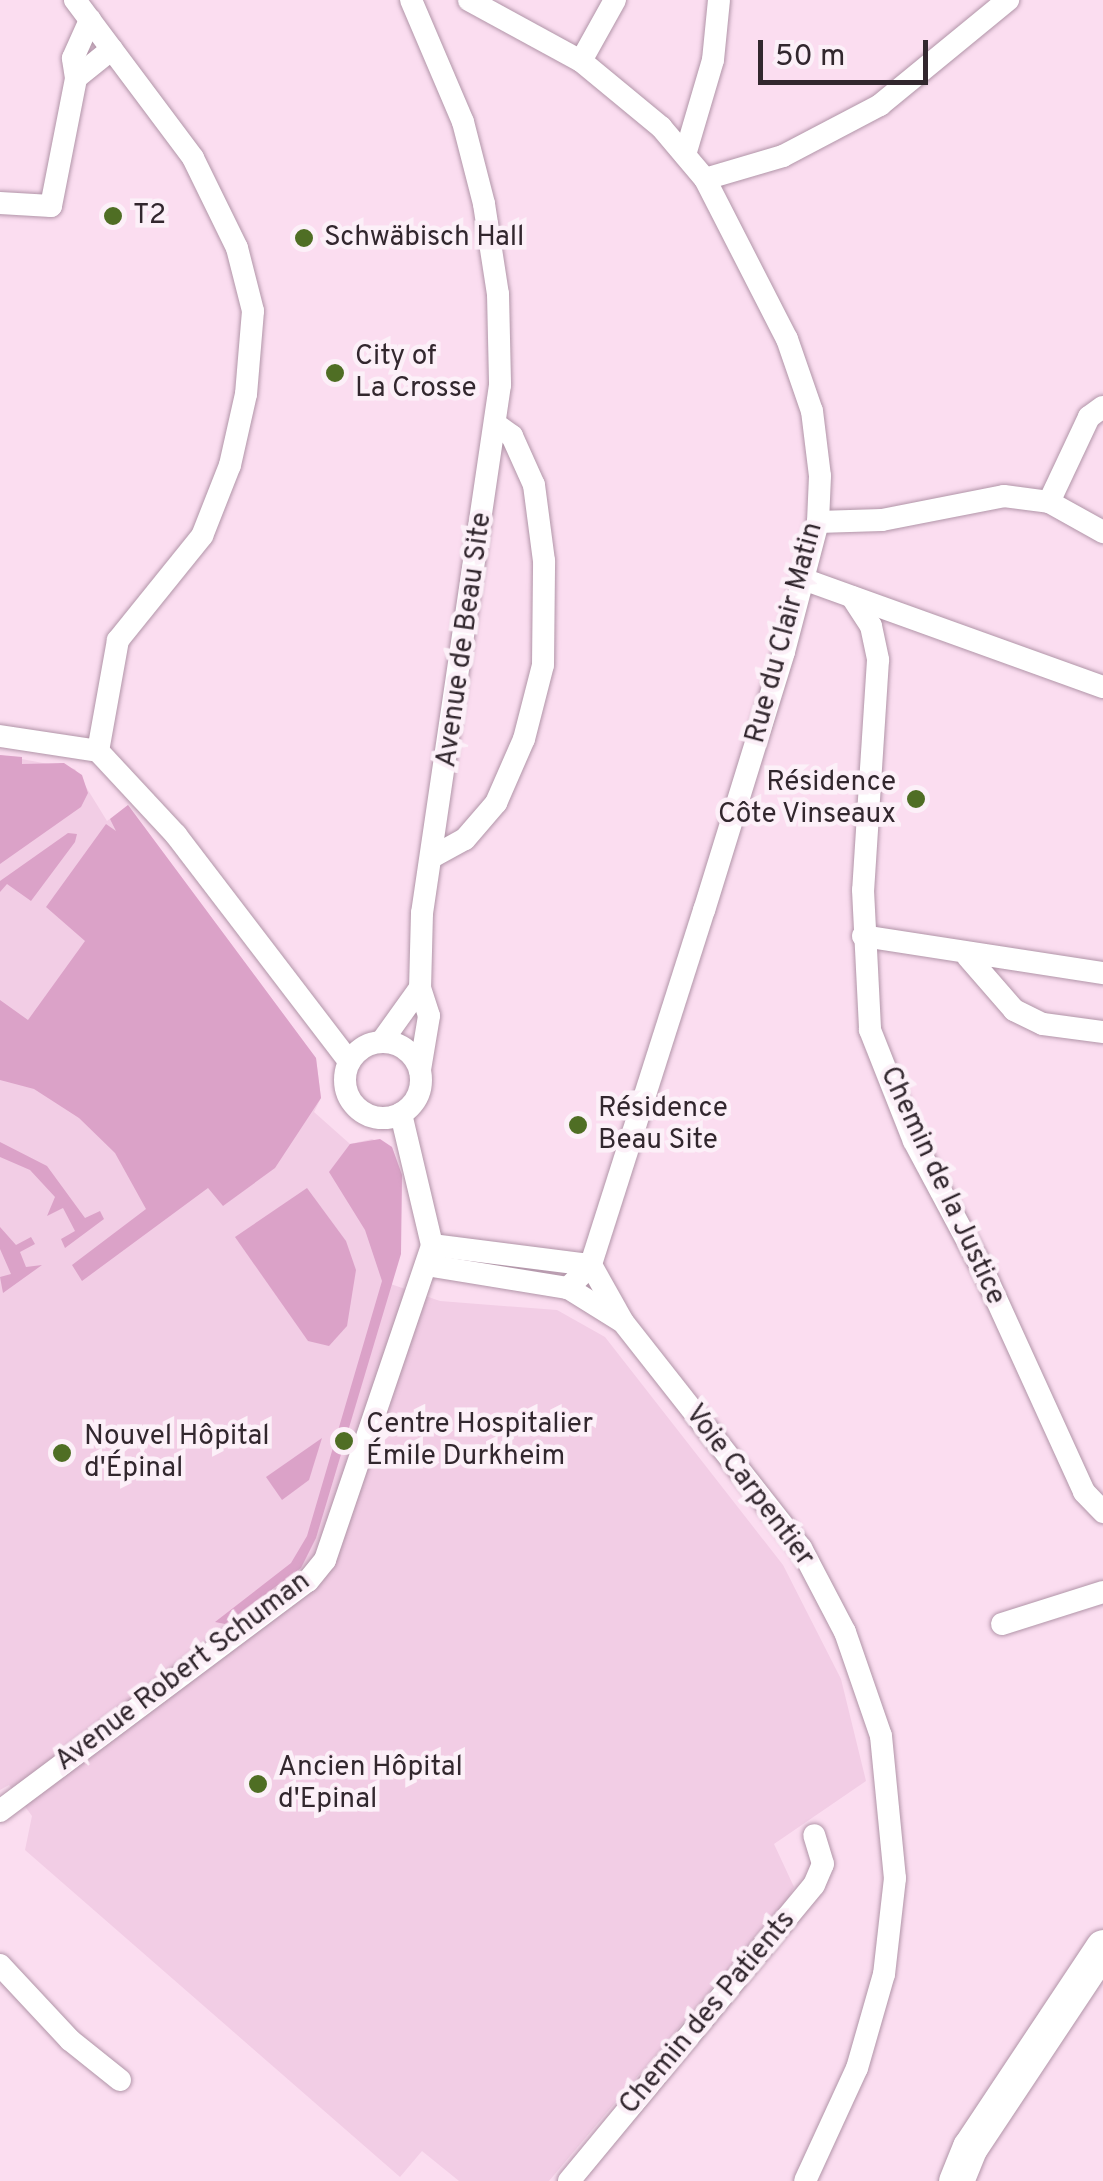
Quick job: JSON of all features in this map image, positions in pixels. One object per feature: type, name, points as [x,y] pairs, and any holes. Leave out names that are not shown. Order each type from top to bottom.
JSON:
[{"type":"main road","points":[[956,2181],[970,2147],[1103,1947]]},
{"type":"street","points":[[75,0],[193,158],[237,248],[253,311],[246,394],[230,465],[202,536],[118,640],[98,751]]},
{"type":"street","name":"Avenue de Beau Site","points":[[411,0],[464,122],[484,204],[498,294],[498,425],[434,856],[422,913],[420,988],[429,1016],[420,1070]]},
{"type":"street","name":"Rue du Clair Matin","points":[[468,0],[581,61],[685,155],[706,180],[787,339],[812,412],[818,522],[590,1266]]},
{"type":"street","points":[[581,61],[614,0]]},
{"type":"street","points":[[685,155],[712,60],[719,0]]},
{"type":"street","points":[[706,180],[782,156],[844,126],[1008,0]]},
{"type":"street","points":[[0,203],[51,206],[76,78],[73,58],[90,20]]},
{"type":"street","points":[[76,78],[112,49]]},
{"type":"street","points":[[1049,502],[1090,417],[1103,407]]},
{"type":"street","name":"Avenue de Beau Site","points":[[434,856],[465,840],[496,803],[524,740],[543,665],[544,561],[534,486],[512,436],[498,425]]},
{"type":"street","points":[[818,522],[882,520],[1004,496],[1049,502],[1103,532]]},
{"type":"street","points":[[803,579],[1103,687]]},
{"type":"street","name":"Chemin de la Justice","points":[[852,597],[872,626],[878,660],[863,936],[870,1030],[914,1141],[983,1270],[1084,1492],[1103,1512]]},
{"type":"street","points":[[0,736],[98,751],[176,835],[349,1060]]},
{"type":"street","points":[[863,936],[968,956],[1103,973]]},
{"type":"street","points":[[968,956],[1014,1010],[1043,1024],[1103,1032]]},
{"type":"street","points":[[382,1041],[399,1044],[420,1070],[419,1092],[401,1114],[375,1118],[354,1105],[344,1084],[349,1060],[382,1041],[409,1012],[420,988]]},
{"type":"street","points":[[401,1114],[429,1255],[590,1266]]},
{"type":"street","name":"Voie Carpentier","points":[[429,1255],[568,1288],[622,1322]]},
{"type":"street","name":"Avenue Robert Schuman","points":[[0,1811],[308,1582],[325,1560],[429,1255]]},
{"type":"street","points":[[568,1288],[590,1266]]},
{"type":"street","name":"Voie Carpentier","points":[[590,1266],[622,1322],[801,1548],[845,1632],[881,1736],[895,1878],[884,1974],[857,2068],[805,2181]]},
{"type":"street","points":[[1002,1624],[1103,1592]]},
{"type":"street","name":"Chemin des Patients","points":[[569,2181],[814,1885],[822,1864],[814,1836]]},
{"type":"street","points":[[0,1965],[70,2040],[120,2080]]},
{"type":"shaded area","name":"Centre Hospitalier Émile Durkheim","points":[[0,755],[75,769],[107,821],[128,805],[316,1058],[321,1098],[314,1112],[350,1144],[372,1139],[392,1147],[402,1175],[401,1220],[382,1281],[440,1301],[557,1310],[605,1337],[783,1565],[841,1679],[866,1781],[774,1844],[794,1887],[788,1898],[549,2181],[459,2181],[422,2151],[400,2177],[25,1850],[32,1816],[9,1785],[0,1790]]},
{"type":"shaded area","points":[[0,755],[22,757],[22,764],[64,763],[82,775],[88,793],[81,807],[0,864]]},
{"type":"shaded area","points":[[128,805],[316,1058],[321,1098],[275,1168],[223,1206],[208,1188],[82,1281],[72,1265],[146,1209],[115,1153],[79,1118],[34,1089],[0,1080],[0,1000],[28,1020],[85,941],[46,907],[106,824],[116,831],[110,819]]},
{"type":"shaded area","points":[[68,833],[77,834],[75,842],[31,901],[7,884],[0,892],[0,881]]},
{"type":"shaded area","points":[[380,1139],[392,1147],[402,1175],[401,1254],[316,1538],[301,1568],[225,1624],[215,1622],[291,1563],[307,1536],[382,1281],[365,1230],[329,1172],[350,1144]]},
{"type":"shaded area","points":[[0,1142],[47,1166],[85,1218],[100,1211],[104,1219],[65,1248],[61,1239],[75,1231],[63,1208],[47,1216],[55,1197],[30,1170],[0,1157]]},
{"type":"shaded area","points":[[307,1188],[346,1241],[356,1270],[347,1326],[329,1346],[308,1341],[235,1237]]},
{"type":"shaded area","points":[[0,1227],[16,1245],[31,1237],[35,1244],[20,1252],[26,1267],[42,1265],[3,1293],[0,1277],[11,1274],[0,1249]]},
{"type":"shaded area","points":[[322,1438],[309,1480],[282,1500],[266,1477]]},
{"type":"place","name":"T2","points":[[113,216]]},
{"type":"place","name":"Schwäbisch Hall","points":[[304,238]]},
{"type":"place","name":"City of La Crosse","points":[[335,373]]},
{"type":"place","name":"Résidence Côte Vinseaux","points":[[916,799]]},
{"type":"place","name":"Résidence Beau Site","points":[[578,1125]]},
{"type":"place","name":"Centre Hospitalier Émile Durkheim","points":[[344,1441]]},
{"type":"place","name":"Nouvel Hôpital d'Épinal","points":[[62,1453]]},
{"type":"place","name":"Ancien Hôpital d'Epinal","points":[[258,1784]]}]
